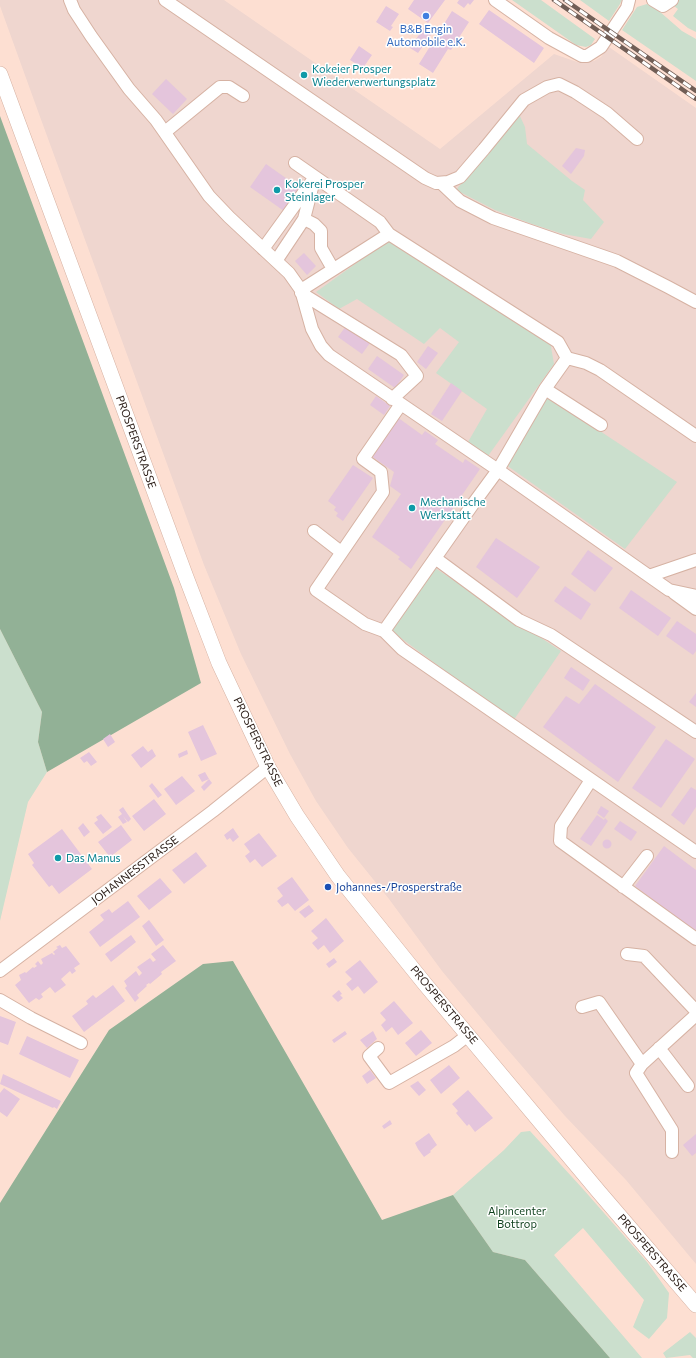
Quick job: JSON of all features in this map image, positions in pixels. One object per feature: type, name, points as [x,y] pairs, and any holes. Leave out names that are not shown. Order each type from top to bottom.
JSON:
[{"type":"main road","name":"PROSPERSTRASSE","points":[[0,74],[219,663],[268,767],[297,816],[338,876],[425,984],[696,1305]]},
{"type":"street","points":[[70,0],[74,10],[91,36],[129,89],[165,132],[209,196],[229,217],[289,273],[301,291],[312,330],[321,346],[329,355],[498,470],[696,609]]},
{"type":"street","points":[[165,0],[426,178],[436,183],[448,182],[460,177],[524,100],[547,87],[559,84],[607,112],[637,139]]},
{"type":"street","points":[[495,0],[549,38],[582,56],[587,56],[601,47],[627,8],[629,0]]},
{"type":"street","points":[[653,0],[663,6],[672,0]]},
{"type":"street","points":[[165,132],[220,87],[229,87],[243,96]]},
{"type":"street","points":[[295,163],[380,222],[389,234],[558,342],[567,358],[586,363],[600,370],[696,436]]},
{"type":"street","points":[[263,249],[314,177]]},
{"type":"street","points":[[276,261],[304,219],[314,177]]},
{"type":"street","points":[[441,183],[460,201],[493,218],[617,261],[696,302]]},
{"type":"street","points":[[304,219],[314,224],[320,231],[321,248],[333,269]]},
{"type":"street","points":[[301,291],[389,234]]},
{"type":"street","points":[[301,291],[401,355],[417,376],[396,401],[363,459],[381,472],[382,492],[316,590],[365,624],[384,631],[402,649],[696,852]]},
{"type":"street","points":[[384,631],[498,470],[545,389],[567,358]]},
{"type":"street","points":[[545,389],[601,425]]},
{"type":"street","points":[[314,531],[341,552]]},
{"type":"street","points":[[435,558],[519,620],[551,635],[696,732]]},
{"type":"street","points":[[649,576],[696,560]]},
{"type":"street","points":[[669,590],[696,596]]},
{"type":"street","name":"JOHANNESSTRASSE","points":[[0,971],[207,815],[268,767]]},
{"type":"street","points":[[591,780],[561,826],[560,841],[696,939]]},
{"type":"street","points":[[624,887],[647,856]]},
{"type":"street","points":[[627,954],[644,956],[696,1011]]},
{"type":"street","points":[[0,1000],[31,1018],[81,1043]]},
{"type":"street","points":[[582,1007],[599,1002],[642,1064]]},
{"type":"street","points":[[672,1152],[672,1130],[636,1073],[642,1064],[696,1015]]},
{"type":"street","points":[[378,1048],[369,1056],[389,1083],[454,1046],[468,1035]]},
{"type":"street","points":[[659,1048],[688,1086]]},
{"type":"shaded area","points":[[0,0],[224,0],[440,149],[554,54],[580,63],[594,61],[601,57],[609,47],[696,108],[696,1264],[626,1180],[565,1116],[442,971],[389,899],[348,848],[316,801],[290,754],[241,654],[204,565],[0,6]]},
{"type":"green space","points":[[512,0],[541,0],[595,39],[591,45],[586,47],[576,45]]},
{"type":"green space","points":[[580,0],[622,0],[609,21]]},
{"type":"green space","points":[[666,0],[696,0],[696,32],[688,28],[673,16],[678,9]]},
{"type":"green space","points":[[647,4],[659,11],[682,31],[696,39],[696,81],[622,30],[637,7]]},
{"type":"green space","points":[[519,114],[525,127],[527,144],[585,190],[583,200],[604,222],[591,239],[563,234],[532,224],[495,210],[456,190]]},
{"type":"green space","points":[[0,116],[174,588],[201,683],[47,772],[38,742],[42,712],[0,629]]},
{"type":"green space","points":[[390,239],[550,341],[554,364],[488,456],[468,442],[487,409],[436,373],[459,342],[440,328],[424,344],[357,299],[339,309],[316,292]]},
{"type":"green space","points":[[547,396],[677,482],[625,549],[502,462]]},
{"type":"green space","points":[[432,566],[561,651],[513,721],[390,630]]},
{"type":"green space","points":[[0,629],[42,712],[38,742],[47,772],[28,802],[0,921]]},
{"type":"green space","points":[[233,961],[382,1220],[453,1195],[493,1252],[525,1260],[610,1358],[0,1358],[0,1203],[109,1030],[203,964]]},
{"type":"green space","name":"Alpincenter Bottrop","points":[[530,1131],[647,1262],[669,1293],[667,1318],[649,1339],[633,1327],[644,1300],[583,1228],[554,1255],[642,1358],[610,1358],[525,1260],[493,1252],[453,1195],[504,1150],[521,1132]]},
{"type":"green space","points":[[690,1332],[696,1338],[696,1358],[693,1358],[690,1355],[666,1358],[663,1353]]},
{"type":"building","name":"B&B Engin Automobile e.K.","points":[[414,0],[445,0],[428,23],[408,9]]},
{"type":"building","points":[[459,0],[474,0],[470,5],[468,3],[464,8],[457,3]]},
{"type":"building","points":[[386,6],[399,14],[391,26],[393,27],[390,31],[376,22]]},
{"type":"building","points":[[489,10],[544,48],[534,63],[479,24]]},
{"type":"building","points":[[452,11],[469,22],[451,50],[448,49],[433,73],[419,64]]},
{"type":"building","points":[[425,26],[433,32],[418,53],[410,48]]},
{"type":"building","points":[[359,46],[372,55],[363,68],[350,60]]},
{"type":"building","points":[[166,79],[187,99],[173,114],[152,94]]},
{"type":"building","points":[[576,148],[585,150],[584,156],[571,174],[562,166]]},
{"type":"building","points":[[266,164],[300,188],[284,211],[250,187]]},
{"type":"building","points":[[304,253],[316,266],[307,275],[295,261]]},
{"type":"building","points":[[346,326],[370,343],[362,354],[338,337]]},
{"type":"building","points":[[428,346],[438,353],[426,369],[417,362]]},
{"type":"building","points":[[377,356],[404,375],[395,388],[368,369]]},
{"type":"building","points":[[451,383],[462,391],[442,421],[431,414]]},
{"type":"building","points":[[376,396],[390,406],[384,415],[370,405]]},
{"type":"building","points":[[397,417],[422,435],[425,431],[438,440],[435,444],[463,463],[465,459],[480,469],[411,569],[398,559],[400,557],[372,537],[401,494],[390,486],[394,472],[370,455]]},
{"type":"building","points":[[353,465],[373,478],[343,521],[336,516],[338,513],[334,510],[336,507],[328,501]]},
{"type":"building","points":[[496,538],[540,567],[517,598],[476,567]]},
{"type":"building","points":[[588,550],[613,568],[595,592],[571,574]]},
{"type":"building","points":[[565,586],[591,604],[581,620],[554,601]]},
{"type":"building","points":[[631,590],[671,618],[658,636],[619,608]]},
{"type":"building","points":[[677,621],[696,634],[696,651],[693,655],[666,636]]},
{"type":"building","points":[[571,667],[590,680],[583,691],[564,678]]},
{"type":"building","points":[[595,684],[656,727],[618,782],[543,727],[566,696],[579,704]]},
{"type":"building","points":[[696,693],[696,707],[689,702]]},
{"type":"building","points":[[203,725],[217,754],[201,761],[188,732]]},
{"type":"building","points":[[110,734],[115,742],[108,747],[103,739]]},
{"type":"building","points":[[666,739],[695,759],[661,808],[632,788]]},
{"type":"building","points":[[143,746],[148,752],[152,749],[156,756],[141,768],[131,755]]},
{"type":"building","points":[[187,750],[188,754],[179,758],[178,754]]},
{"type":"building","points":[[89,752],[97,762],[91,766],[87,761],[84,763],[80,758]]},
{"type":"building","points":[[205,772],[209,779],[202,782],[198,775]]},
{"type":"building","points":[[182,776],[195,791],[176,805],[164,789]]},
{"type":"building","points":[[209,779],[212,783],[204,791],[201,787]]},
{"type":"building","points":[[152,783],[162,795],[158,798],[149,786]]},
{"type":"building","points":[[691,787],[696,790],[696,807],[684,825],[671,815]]},
{"type":"building","points":[[154,799],[166,814],[144,831],[132,816]]},
{"type":"building","points":[[601,806],[609,811],[604,818],[597,813]]},
{"type":"building","points":[[123,807],[131,819],[128,822],[123,816],[127,822],[123,824],[118,817],[122,814],[119,810]]},
{"type":"building","points":[[101,814],[112,827],[103,834],[94,823],[98,820],[96,817]]},
{"type":"building","points":[[597,815],[608,821],[591,846],[580,839]]},
{"type":"building","points":[[620,821],[637,832],[631,841],[614,829]]},
{"type":"building","points":[[83,823],[90,832],[84,837],[78,828]]},
{"type":"building","points":[[121,825],[132,840],[110,857],[98,842]]},
{"type":"building","points":[[233,828],[239,837],[233,842],[230,838],[227,840],[224,835]]},
{"type":"building","name":"Das Manus","points":[[62,829],[92,869],[59,894],[52,885],[49,887],[32,865],[34,863],[28,854]]},
{"type":"building","points":[[259,833],[277,856],[262,867],[255,859],[250,863],[245,856],[250,852],[244,844]]},
{"type":"building","points":[[607,839],[612,844],[607,849],[602,844]]},
{"type":"building","points":[[664,846],[696,870],[696,932],[635,886]]},
{"type":"building","points":[[196,852],[207,866],[184,884],[172,870]]},
{"type":"building","points":[[292,877],[309,900],[295,911],[288,903],[282,907],[277,901],[283,896],[277,888]]},
{"type":"building","points":[[160,878],[172,892],[149,910],[137,896]]},
{"type":"building","points":[[128,901],[140,917],[100,947],[89,932],[104,920],[100,915],[109,909],[112,913]]},
{"type":"building","points":[[309,905],[314,911],[305,918],[299,912]]},
{"type":"building","points":[[326,918],[344,941],[330,953],[324,945],[318,950],[312,943],[318,938],[311,931]]},
{"type":"building","points":[[149,920],[164,940],[156,946],[142,926]]},
{"type":"building","points":[[131,935],[136,942],[111,962],[105,954]]},
{"type":"building","points":[[60,945],[62,948],[66,946],[80,964],[74,968],[76,971],[72,974],[70,971],[61,979],[66,985],[55,993],[50,987],[41,994],[43,997],[39,1000],[36,998],[29,1003],[15,985],[21,980],[19,975],[25,972],[26,973],[33,967],[34,968],[37,966],[35,964],[38,961],[41,965],[43,963],[41,959],[52,953],[54,955],[55,954],[53,952],[58,948],[56,947]]},
{"type":"building","points":[[163,945],[176,961],[161,972],[162,974],[150,984],[149,983],[146,985],[147,986],[137,995],[139,998],[135,1002],[125,988],[127,986],[124,981],[136,971],[139,976],[142,973],[137,967],[150,958],[153,962],[156,960],[151,954]]},
{"type":"building","points":[[334,958],[337,962],[329,968],[326,964]]},
{"type":"building","points":[[360,960],[378,982],[364,994],[358,986],[352,991],[346,984],[352,979],[345,972]]},
{"type":"building","points":[[113,985],[125,1001],[84,1032],[72,1016],[88,1004],[86,1001],[93,995],[96,998]]},
{"type":"building","points":[[339,990],[342,994],[340,995],[343,998],[338,1002],[332,996]]},
{"type":"building","points":[[394,1001],[413,1023],[398,1035],[392,1027],[386,1032],[381,1025],[386,1020],[380,1013]]},
{"type":"building","points":[[0,1016],[16,1022],[8,1045],[0,1042]]},
{"type":"building","points":[[421,1030],[432,1043],[416,1056],[405,1043]]},
{"type":"building","points":[[345,1031],[347,1034],[334,1043],[332,1040]]},
{"type":"building","points":[[373,1031],[377,1039],[367,1048],[360,1040]]},
{"type":"building","points":[[27,1036],[79,1060],[70,1078],[19,1054]]},
{"type":"building","points":[[449,1065],[460,1078],[441,1094],[430,1080]]},
{"type":"building","points":[[370,1070],[376,1078],[367,1084],[362,1076]]},
{"type":"building","points":[[3,1074],[61,1101],[57,1109],[0,1084]]},
{"type":"building","points":[[418,1081],[426,1090],[419,1096],[410,1086]]},
{"type":"building","points":[[4,1088],[20,1099],[7,1117],[0,1112],[0,1093]]},
{"type":"building","points":[[468,1090],[493,1118],[475,1132],[469,1124],[467,1126],[456,1113],[458,1111],[452,1104]]},
{"type":"building","points":[[390,1120],[392,1124],[384,1129],[382,1126]]},
{"type":"building","points":[[429,1133],[437,1145],[424,1157],[415,1143]]},
{"type":"building","points":[[696,1134],[696,1153],[692,1156],[683,1145]]},
{"type":"railway","points":[[554,0],[696,99]]},
{"type":"railway","points":[[565,0],[696,91]]},
{"type":"place","name":"B&B Engin Automobile e.K.","points":[[426,16]]},
{"type":"place","name":"Kokeier Prosper Wiederverwertungsplatz","points":[[304,75]]},
{"type":"place","name":"Kokerei Prosper Steinlager","points":[[277,190]]},
{"type":"place","name":"Mechanische Werkstatt","points":[[412,508]]},
{"type":"place","name":"Das Manus","points":[[58,858]]},
{"type":"place","name":"Johannes-/Prosperstraße","points":[[328,887]]}]
